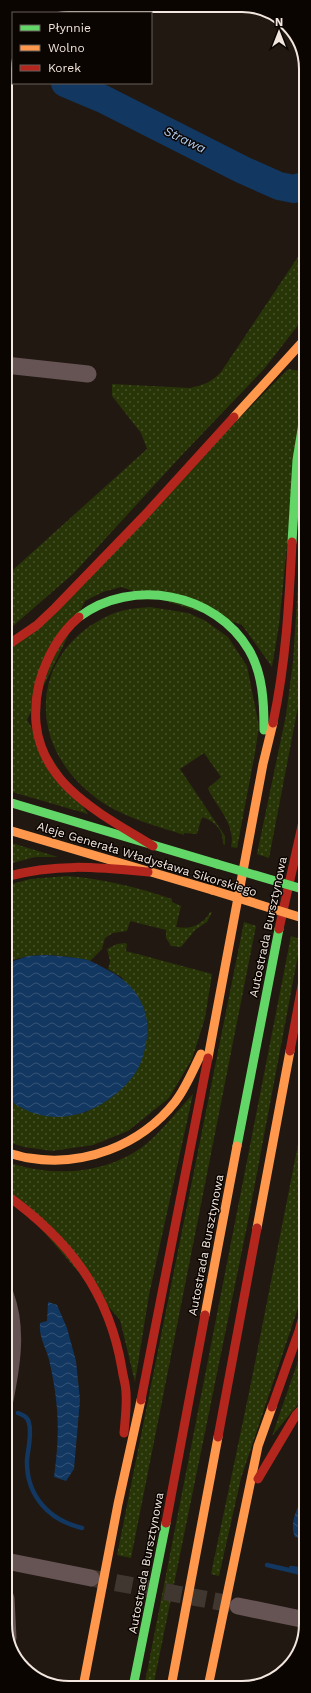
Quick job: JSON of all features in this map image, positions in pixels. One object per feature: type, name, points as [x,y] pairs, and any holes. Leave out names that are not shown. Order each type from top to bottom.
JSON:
[{"type":"main road","points":[[12,641],[37,625],[55,608],[144,516],[299,346]]},
{"type":"main road","points":[[84,1681],[121,1488],[141,1400],[169,1253],[189,1162],[263,764],[277,704],[287,637],[296,466],[299,448]]},
{"type":"main road","points":[[152,846],[81,800],[49,764],[38,733],[36,716],[40,679],[56,644],[66,630],[79,617],[112,600],[137,595],[160,594],[184,599],[204,607],[219,616],[240,638],[249,651],[258,673],[264,708],[263,764]]},
{"type":"main road","name":"Aleje Generała Władysława Sikorskiego","points":[[12,803],[152,846],[299,888]]},
{"type":"main road","name":"Aleje Generała Władysława Sikorskiego","points":[[12,831],[299,917]]},
{"type":"main road","name":"Autostrada Bursztynowa","points":[[135,1681],[273,954],[299,839]]},
{"type":"main road","points":[[12,875],[25,871],[66,865],[148,872]]},
{"type":"main road","points":[[12,1154],[22,1158],[42,1160],[76,1160],[112,1148],[146,1130],[158,1121],[175,1102],[188,1082],[202,1053],[220,991]]},
{"type":"main road","points":[[173,1681],[299,1002]]},
{"type":"main road","points":[[12,1199],[37,1217],[75,1256],[98,1294],[113,1327],[126,1392],[121,1488]]},
{"type":"main road","points":[[209,1681],[241,1521],[258,1446],[299,1331]]},
{"type":"main road","points":[[241,1521],[256,1483],[299,1412]]},
{"type":"street","points":[[12,366],[88,374]]},
{"type":"street","points":[[12,1322],[14,1330],[12,1356]]},
{"type":"street","points":[[12,1562],[91,1578]]},
{"type":"street","points":[[238,1606],[299,1619]]},
{"type":"green space","points":[[299,255],[299,324],[264,369],[180,457],[74,573],[12,627],[12,571],[147,449],[141,433],[112,396],[112,384],[190,388],[211,381],[221,372]]},
{"type":"green space","points":[[288,369],[299,371],[299,428],[279,625],[272,667],[242,625],[121,587],[103,592],[85,601],[27,720],[88,814],[12,792],[12,648]]},
{"type":"green space","points":[[299,569],[299,702],[269,858],[257,854],[286,715],[293,662]]},
{"type":"green space","points":[[150,607],[188,613],[204,620],[228,637],[247,666],[259,726],[237,848],[231,847],[232,839],[229,825],[208,788],[221,777],[204,753],[180,769],[225,836],[225,845],[223,844],[222,835],[218,827],[211,821],[202,817],[197,834],[184,833],[184,835],[128,816],[102,802],[90,794],[79,783],[62,761],[51,737],[46,713],[48,689],[55,666],[68,646],[87,628],[112,614],[136,608]]},
{"type":"green space","points":[[12,843],[58,857],[35,857],[12,863]]},
{"type":"green space","points":[[67,876],[94,879],[120,884],[172,899],[172,902],[181,906],[176,927],[192,927],[201,923],[210,912],[212,912],[207,922],[195,930],[181,947],[171,946],[166,938],[166,930],[130,921],[127,931],[113,933],[105,938],[102,949],[90,961],[47,955],[36,955],[12,961],[12,884],[30,879]]},
{"type":"green space","points":[[244,922],[256,926],[131,1558],[117,1555]]},
{"type":"green space","points":[[291,936],[299,938],[299,950],[246,1231],[154,1681],[145,1681]]},
{"type":"green space","points":[[117,944],[127,944],[126,951],[212,974],[205,1018],[192,1059],[169,1098],[128,1131],[93,1145],[52,1151],[24,1147],[12,1143],[12,1101],[24,1109],[44,1115],[65,1116],[87,1112],[123,978],[108,969],[110,961],[107,949]]},
{"type":"green space","points":[[193,1094],[149,1295],[135,1382],[120,1320],[12,1195],[12,1163],[40,1170],[77,1171],[95,1168],[113,1163],[130,1155],[145,1145],[164,1127]]},
{"type":"green space","points":[[299,1140],[299,1305],[241,1478],[219,1576],[211,1574],[252,1378]]},
{"type":"green space","points":[[299,1358],[299,1403],[272,1436]]},
{"type":"water","points":[[45,955],[88,960],[123,980],[138,995],[142,1004],[146,1014],[147,1037],[142,1059],[138,1068],[124,1087],[93,1109],[75,1115],[57,1117],[39,1115],[22,1108],[12,1101],[12,962],[28,956]]},
{"type":"water","points":[[48,1302],[57,1305],[67,1328],[76,1361],[80,1400],[74,1469],[66,1481],[54,1477],[58,1434],[57,1407],[50,1364],[40,1333],[40,1323],[47,1321]]},
{"type":"water","points":[[299,1506],[299,1538],[295,1537],[293,1531],[296,1513]]},
{"type":"waterway","name":"Strawa","points":[[67,84],[103,99],[243,170],[279,186],[294,189],[299,187]]},
{"type":"waterway","points":[[18,1413],[23,1415],[29,1423],[30,1442],[27,1460],[28,1473],[35,1495],[42,1504],[59,1519],[82,1528]]},
{"type":"waterway","points":[[267,1565],[299,1572]]},
{"type":"waterway","points":[[291,1568],[299,1569]]},
{"type":"tunnel","points":[[91,1578],[236,1605]]},
{"type":"traffic: fast","points":[[292,542],[299,448]]},
{"type":"traffic: fast","points":[[79,617],[100,605],[123,597],[147,595],[172,597],[195,604],[216,615],[234,631],[254,659],[262,689],[264,730]]},
{"type":"traffic: fast","points":[[12,803],[217,864]]},
{"type":"traffic: fast","points":[[217,864],[299,888]]},
{"type":"traffic: fast","points":[[237,1146],[279,929]]},
{"type":"traffic: fast","points":[[134,1681],[166,1523]]},
{"type":"traffic: slow","points":[[234,417],[299,346]]},
{"type":"traffic: slow","points":[[208,1058],[263,764],[273,723]]},
{"type":"traffic: slow","points":[[12,831],[212,890]]},
{"type":"traffic: slow","points":[[212,890],[299,917]]},
{"type":"traffic: slow","points":[[257,1228],[290,1051]]},
{"type":"traffic: slow","points":[[12,1154],[29,1158],[49,1160],[70,1159],[90,1156],[109,1150],[128,1141],[145,1131],[175,1102],[186,1085],[201,1054]]},
{"type":"traffic: slow","points":[[205,1315],[237,1146]]},
{"type":"traffic: slow","points":[[84,1681],[118,1504],[141,1400]]},
{"type":"traffic: slow","points":[[209,1681],[258,1446],[272,1407]]},
{"type":"traffic: slow","points":[[172,1681],[218,1437]]},
{"type":"traffic: jam","points":[[12,642],[37,625],[55,608],[144,516],[234,417]]},
{"type":"traffic: jam","points":[[273,723],[284,656],[292,542]]},
{"type":"traffic: jam","points":[[79,617],[59,639],[49,656],[39,684],[36,699],[36,723],[41,745],[50,765],[63,782],[79,797],[96,811],[153,846]]},
{"type":"traffic: jam","points":[[279,929],[299,839]]},
{"type":"traffic: jam","points":[[12,876],[42,870],[76,867],[148,872]]},
{"type":"traffic: jam","points":[[290,1051],[299,1002]]},
{"type":"traffic: jam","points":[[141,1400],[208,1058]]},
{"type":"traffic: jam","points":[[12,1199],[48,1229],[82,1269],[96,1291],[107,1315],[116,1341],[125,1384],[126,1403],[124,1433]]},
{"type":"traffic: jam","points":[[218,1437],[257,1228]]},
{"type":"traffic: jam","points":[[166,1523],[205,1315]]},
{"type":"traffic: jam","points":[[272,1407],[299,1331]]},
{"type":"traffic: jam","points":[[258,1479],[299,1412]]}]
